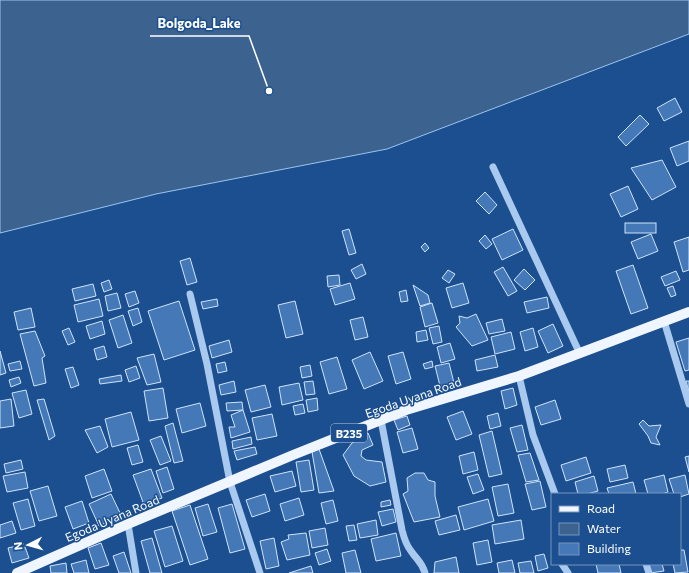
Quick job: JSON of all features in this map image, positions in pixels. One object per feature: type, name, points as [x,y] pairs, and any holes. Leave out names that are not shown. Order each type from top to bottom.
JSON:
[{"type":"main road","name":"Egoda Uyana Road","points":[[17,573],[128,524],[293,455],[406,410],[519,376],[689,312]]},
{"type":"street","points":[[492,167],[580,354]]},
{"type":"street","points":[[190,294],[207,364],[230,482],[260,573]]},
{"type":"street","points":[[664,321],[689,404]]},
{"type":"street","points":[[519,376],[533,435],[555,493]]},
{"type":"street","points":[[381,420],[402,530],[406,543],[412,553],[423,564],[425,573]]},
{"type":"street","points":[[128,524],[136,573]]},
{"type":"water","points":[[0,0],[689,0],[689,34],[387,149],[156,194],[0,233]]},
{"type":"building","points":[[675,98],[682,112],[664,121],[657,108]]},
{"type":"building","points":[[640,115],[649,124],[626,146],[618,137]]},
{"type":"building","points":[[689,141],[689,161],[677,166],[670,148]]},
{"type":"building","points":[[662,160],[676,187],[652,200],[631,168]]},
{"type":"building","points":[[628,186],[638,209],[621,217],[610,194]]},
{"type":"building","points":[[485,192],[497,205],[489,214],[476,201]]},
{"type":"building","points":[[625,223],[656,223],[656,233],[625,233]]},
{"type":"building","points":[[349,229],[356,253],[349,255],[342,231]]},
{"type":"building","points":[[513,229],[523,250],[502,260],[492,239]]},
{"type":"building","points":[[651,234],[658,251],[638,259],[631,242]]},
{"type":"building","points":[[485,235],[492,244],[486,249],[479,241]]},
{"type":"building","points":[[689,237],[689,270],[683,272],[674,242]]},
{"type":"building","points":[[425,243],[429,248],[425,252],[421,247]]},
{"type":"building","points":[[190,258],[197,282],[187,285],[180,261]]},
{"type":"building","points":[[362,264],[366,274],[356,279],[351,270]]},
{"type":"building","points":[[633,265],[648,308],[631,314],[616,271]]},
{"type":"building","points":[[503,267],[517,291],[508,296],[494,272]]},
{"type":"building","points":[[524,269],[535,280],[525,290],[514,280]]},
{"type":"building","points":[[448,270],[455,274],[449,283],[442,278]]},
{"type":"building","points":[[676,271],[680,280],[665,286],[661,277]]},
{"type":"building","points":[[339,275],[340,285],[328,287],[327,276]]},
{"type":"building","points":[[109,280],[112,289],[104,292],[101,283]]},
{"type":"building","points":[[350,283],[355,299],[335,305],[330,289]]},
{"type":"building","points":[[463,283],[469,303],[452,308],[446,288]]},
{"type":"building","points":[[93,284],[96,296],[75,301],[72,289]]},
{"type":"building","points":[[413,285],[428,295],[430,303],[420,306]]},
{"type":"building","points":[[673,286],[676,295],[671,297],[667,288]]},
{"type":"building","points":[[406,290],[408,301],[401,302],[399,292]]},
{"type":"building","points":[[135,291],[139,303],[129,307],[125,294]]},
{"type":"building","points":[[117,293],[121,308],[108,311],[105,296]]},
{"type":"building","points":[[547,297],[549,308],[527,313],[524,302]]},
{"type":"building","points":[[99,299],[103,316],[78,322],[74,305]]},
{"type":"building","points":[[217,299],[218,306],[203,309],[201,302]]},
{"type":"building","points":[[179,301],[195,350],[164,360],[148,311]]},
{"type":"building","points":[[295,301],[303,334],[286,338],[278,305]]},
{"type":"building","points":[[432,303],[438,323],[425,327],[420,307]]},
{"type":"building","points":[[31,308],[35,327],[18,330],[14,312]]},
{"type":"building","points":[[138,308],[142,322],[133,326],[128,311]]},
{"type":"building","points":[[476,314],[488,340],[472,346],[456,327],[460,323],[459,316],[467,318]]},
{"type":"building","points":[[123,315],[132,343],[118,348],[109,320]]},
{"type":"building","points":[[363,317],[368,337],[355,340],[350,320]]},
{"type":"building","points":[[502,319],[505,331],[489,334],[486,323]]},
{"type":"building","points":[[102,321],[105,334],[90,339],[86,326]]},
{"type":"building","points":[[553,324],[563,346],[548,353],[538,331]]},
{"type":"building","points":[[439,326],[442,342],[433,344],[429,328]]},
{"type":"building","points":[[69,328],[75,342],[68,345],[62,331]]},
{"type":"building","points":[[533,328],[538,347],[525,351],[520,332]]},
{"type":"building","points":[[426,330],[428,340],[417,342],[416,332]]},
{"type":"building","points":[[35,331],[45,356],[42,358],[46,383],[34,386],[20,334]]},
{"type":"building","points":[[511,332],[515,349],[495,354],[491,337]]},
{"type":"building","points":[[689,338],[689,370],[685,371],[676,342]]},
{"type":"building","points":[[229,340],[232,352],[212,358],[209,346]]},
{"type":"building","points":[[450,343],[455,359],[441,363],[437,347]]},
{"type":"building","points":[[104,346],[107,357],[97,360],[94,349]]},
{"type":"building","points":[[0,351],[6,373],[0,375]]},
{"type":"building","points":[[370,352],[383,381],[364,389],[352,360]]},
{"type":"building","points":[[403,352],[411,379],[396,384],[388,356]]},
{"type":"building","points":[[154,354],[161,382],[147,385],[137,358]]},
{"type":"building","points":[[495,355],[498,367],[477,371],[475,360]]},
{"type":"building","points":[[337,357],[347,389],[329,394],[320,362]]},
{"type":"building","points":[[20,361],[22,369],[10,371],[8,364]]},
{"type":"building","points":[[432,361],[433,367],[425,369],[423,364]]},
{"type":"building","points":[[225,362],[227,371],[218,373],[216,364]]},
{"type":"building","points":[[449,363],[454,383],[440,386],[435,366]]},
{"type":"building","points":[[310,365],[312,376],[302,378],[300,367]]},
{"type":"building","points":[[136,366],[140,378],[129,382],[125,370]]},
{"type":"building","points":[[73,367],[79,385],[71,388],[65,369]]},
{"type":"building","points":[[121,375],[122,381],[100,384],[99,379]]},
{"type":"building","points":[[19,377],[21,383],[11,387],[9,380]]},
{"type":"building","points":[[234,381],[236,392],[221,395],[219,385]]},
{"type":"building","points":[[313,381],[315,394],[306,395],[304,382]]},
{"type":"building","points":[[686,381],[689,381],[689,392]]},
{"type":"building","points":[[299,383],[303,400],[282,405],[279,387]]},
{"type":"building","points":[[265,385],[271,407],[251,412],[245,390]]},
{"type":"building","points":[[163,388],[168,418],[149,421],[144,391]]},
{"type":"building","points":[[513,388],[517,405],[505,409],[501,391]]},
{"type":"building","points":[[26,390],[32,414],[19,418],[12,393]]},
{"type":"building","points":[[317,398],[318,410],[308,412],[306,400]]},
{"type":"building","points":[[11,399],[14,426],[0,428],[0,401]]},
{"type":"building","points":[[44,399],[55,436],[49,440],[37,400]]},
{"type":"building","points":[[555,400],[561,419],[541,425],[535,407]]},
{"type":"building","points":[[242,402],[243,410],[227,411],[226,403]]},
{"type":"building","points":[[200,403],[206,426],[182,433],[176,409]]},
{"type":"building","points":[[303,404],[305,413],[295,415],[293,406]]},
{"type":"building","points":[[243,410],[250,432],[231,438],[229,427],[235,427],[231,415]]},
{"type":"building","points":[[463,411],[472,434],[456,440],[447,417]]},
{"type":"building","points":[[131,412],[139,440],[112,447],[105,419]]},
{"type":"building","points":[[498,413],[501,426],[490,429],[487,416]]},
{"type":"building","points":[[272,414],[277,436],[257,440],[252,418]]},
{"type":"building","points":[[407,416],[410,425],[398,430],[394,420]]},
{"type":"building","points":[[643,420],[649,426],[661,425],[656,437],[660,445],[651,443],[648,436],[639,424]]},
{"type":"building","points":[[173,423],[183,461],[174,463],[165,426]]},
{"type":"building","points":[[522,425],[528,450],[517,452],[510,428]]},
{"type":"building","points":[[100,426],[108,447],[97,453],[85,430]]},
{"type":"building","points":[[412,428],[418,449],[403,453],[397,432]]},
{"type":"building","points":[[492,431],[502,474],[489,477],[479,435]]},
{"type":"building","points":[[368,433],[373,445],[362,450],[361,456],[366,460],[382,462],[386,482],[370,486],[354,476],[343,455],[352,443]]},
{"type":"building","points":[[161,436],[171,461],[160,465],[150,440]]},
{"type":"building","points":[[251,437],[252,444],[233,449],[232,441]]},
{"type":"building","points":[[138,445],[143,462],[132,465],[127,448]]},
{"type":"building","points":[[255,447],[257,454],[237,460],[234,451]]},
{"type":"building","points":[[319,449],[334,491],[319,493],[312,452]]},
{"type":"building","points":[[474,452],[478,470],[463,474],[459,456]]},
{"type":"building","points":[[530,453],[539,480],[526,482],[518,455]]},
{"type":"building","points":[[689,456],[689,472],[685,457]]},
{"type":"building","points":[[586,457],[591,473],[566,481],[561,465]]},
{"type":"building","points":[[21,460],[23,469],[6,473],[4,464]]},
{"type":"building","points":[[309,460],[314,490],[301,492],[296,462]]},
{"type":"building","points":[[625,465],[628,478],[610,482],[607,469]]},
{"type":"building","points":[[167,467],[174,489],[163,493],[156,471]]},
{"type":"building","points":[[104,469],[112,491],[92,498],[85,476]]},
{"type":"building","points":[[151,469],[162,498],[144,505],[133,475]]},
{"type":"building","points":[[292,471],[296,486],[275,492],[270,476]]},
{"type":"building","points":[[25,472],[28,488],[7,492],[3,476]]},
{"type":"building","points":[[415,473],[424,473],[428,480],[435,482],[435,496],[440,517],[414,522],[403,494],[408,491],[407,478]]},
{"type":"building","points":[[478,474],[484,490],[473,494],[467,477]]},
{"type":"building","points":[[664,475],[668,492],[648,493],[644,480]]},
{"type":"building","points":[[685,475],[689,494],[681,497],[681,493],[674,493],[669,479]]},
{"type":"building","points":[[594,476],[598,491],[591,493],[578,493],[575,482]]},
{"type":"building","points":[[540,481],[546,507],[532,510],[525,484]]},
{"type":"building","points":[[633,482],[636,493],[609,493],[607,488]]},
{"type":"building","points":[[508,484],[514,513],[498,516],[492,487]]},
{"type":"building","points":[[48,486],[57,516],[39,521],[30,491]]},
{"type":"building","points":[[111,494],[121,515],[99,526],[89,504]]},
{"type":"building","points":[[265,494],[270,511],[252,517],[246,500]]},
{"type":"building","points":[[299,498],[304,515],[285,521],[280,504]]},
{"type":"building","points":[[28,499],[35,526],[21,530],[13,503]]},
{"type":"building","points":[[488,499],[494,521],[464,530],[458,507]]},
{"type":"building","points":[[333,500],[338,521],[326,524],[321,503]]},
{"type":"building","points":[[390,500],[391,505],[381,507],[381,502]]},
{"type":"building","points":[[82,501],[89,523],[73,529],[65,507]]},
{"type":"building","points":[[208,504],[217,532],[203,536],[195,508]]},
{"type":"building","points":[[232,504],[245,549],[230,553],[218,508]]},
{"type":"building","points":[[190,505],[208,559],[190,565],[172,511]]},
{"type":"building","points":[[393,509],[396,522],[382,526],[378,512]]},
{"type":"building","points":[[456,515],[460,530],[439,535],[435,521]]},
{"type":"building","points":[[376,520],[378,535],[360,538],[357,524]]},
{"type":"building","points":[[521,520],[524,539],[495,544],[492,525]]},
{"type":"building","points":[[12,521],[16,533],[0,538],[0,525]]},
{"type":"building","points":[[354,525],[357,540],[349,541],[346,526]]},
{"type":"building","points":[[172,526],[183,561],[165,567],[154,531]]},
{"type":"building","points":[[325,528],[328,545],[312,548],[309,531]]},
{"type":"building","points":[[306,533],[310,555],[287,560],[281,542],[289,539],[288,535]]},
{"type":"building","points":[[396,533],[401,556],[376,561],[371,539]]},
{"type":"building","points":[[152,538],[162,573],[150,573],[141,541]]},
{"type":"building","points":[[274,538],[279,566],[266,569],[260,541]]},
{"type":"building","points":[[488,540],[492,562],[477,565],[473,543]]},
{"type":"building","points":[[101,543],[109,565],[95,569],[88,548]]},
{"type":"building","points":[[24,544],[29,558],[12,563],[8,548]]},
{"type":"building","points":[[327,549],[331,561],[319,565],[315,553]]},
{"type":"building","points":[[355,550],[361,573],[346,573],[342,553]]},
{"type":"building","points":[[681,550],[684,550],[688,572],[675,573],[673,565],[681,565]]},
{"type":"building","points":[[124,552],[131,573],[119,573],[113,556]]},
{"type":"building","points":[[544,554],[548,568],[538,571],[535,556]]},
{"type":"building","points":[[456,557],[459,573],[434,573],[435,562]]},
{"type":"building","points":[[86,560],[89,573],[74,573],[71,564]]},
{"type":"building","points":[[512,560],[515,573],[499,573],[497,563]]},
{"type":"building","points":[[531,561],[534,573],[520,573],[518,563]]},
{"type":"building","points":[[66,563],[67,573],[51,573],[50,566]]},
{"type":"building","points":[[596,565],[619,565],[621,573],[598,573]]},
{"type":"building","points":[[648,565],[662,565],[664,571],[650,573]]},
{"type":"building","points":[[311,566],[313,573],[289,573]]},
{"type":"place","name":"Bolgoda_Lake","points":[[269,91]]}]
